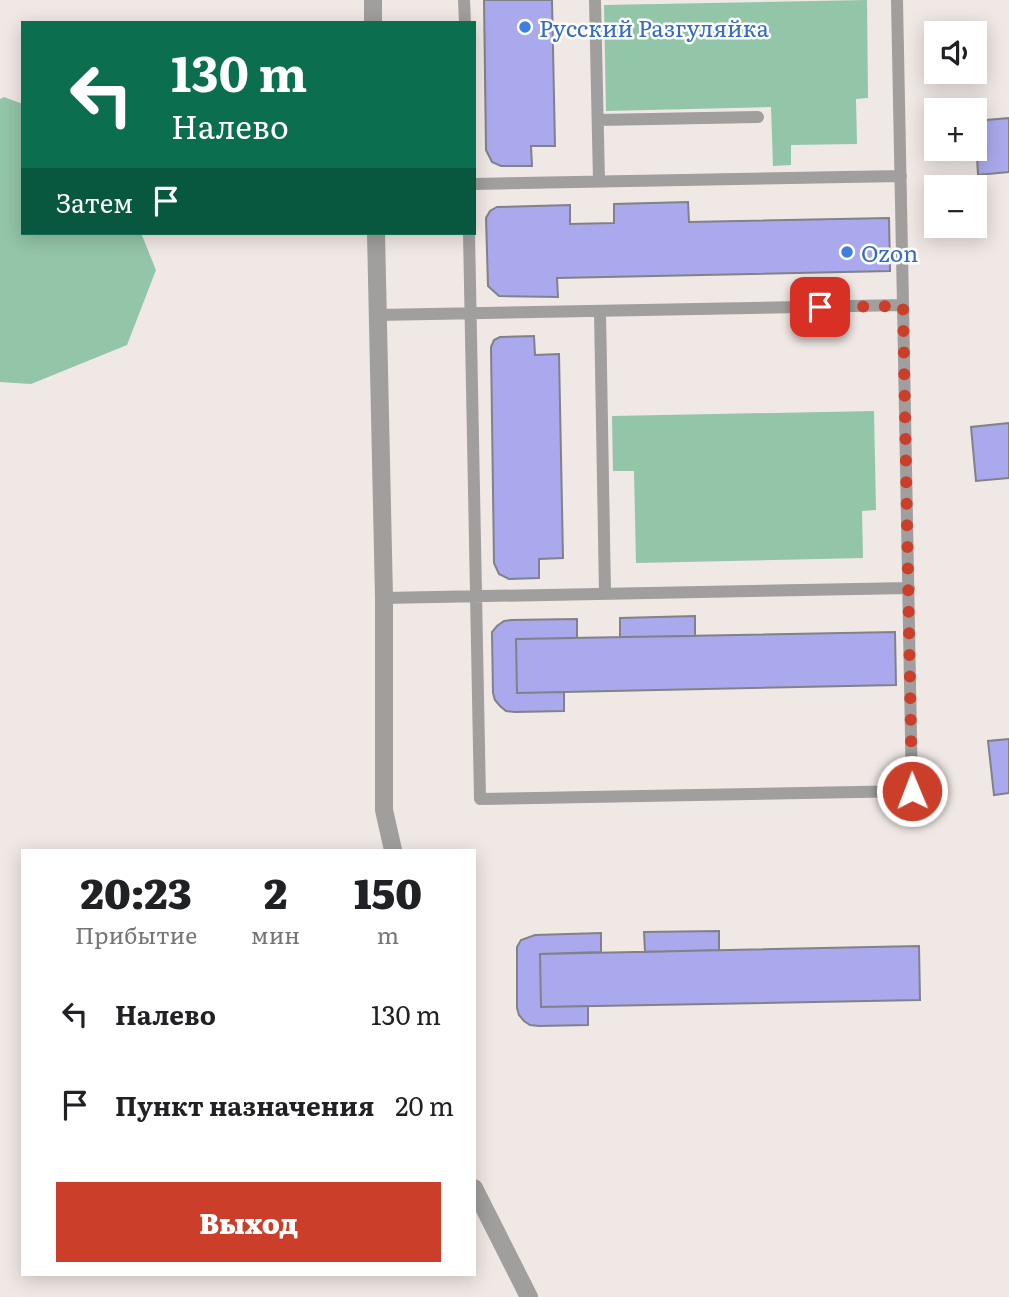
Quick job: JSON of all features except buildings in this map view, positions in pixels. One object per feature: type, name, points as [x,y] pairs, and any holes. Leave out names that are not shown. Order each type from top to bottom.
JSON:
[{"type":"street","points":[[373,0],[373,21]]},
{"type":"street","points":[[376,235],[384,598],[384,810],[393,849]]},
{"type":"street","points":[[476,1192],[529,1297]]},
{"type":"lane","points":[[464,0],[464,21]]},
{"type":"lane","points":[[596,0],[599,181]]},
{"type":"lane","points":[[469,235],[480,799],[912,791],[897,0]]},
{"type":"lane","points":[[598,120],[758,117]]},
{"type":"lane","points":[[476,184],[901,176]]},
{"type":"lane","points":[[377,315],[903,306]]},
{"type":"lane","points":[[600,311],[605,593]]},
{"type":"lane","points":[[384,598],[909,587]]},
{"type":"green space","points":[[867,0],[868,98],[856,99],[857,144],[791,145],[791,165],[773,166],[771,107],[606,111],[604,5]]},
{"type":"green space","points":[[4,97],[21,103],[21,235],[142,235],[156,270],[127,345],[31,384],[0,382],[0,99]]},
{"type":"green space","points":[[874,411],[876,510],[862,511],[863,558],[636,563],[634,471],[613,471],[612,416]]},
{"type":"place","name":"Русский Разгуляйка","points":[[525,27]]},
{"type":"place","name":"Ozon","points":[[847,252]]},
{"type":"route","points":[[820,307],[903,306],[912,791]]}]
